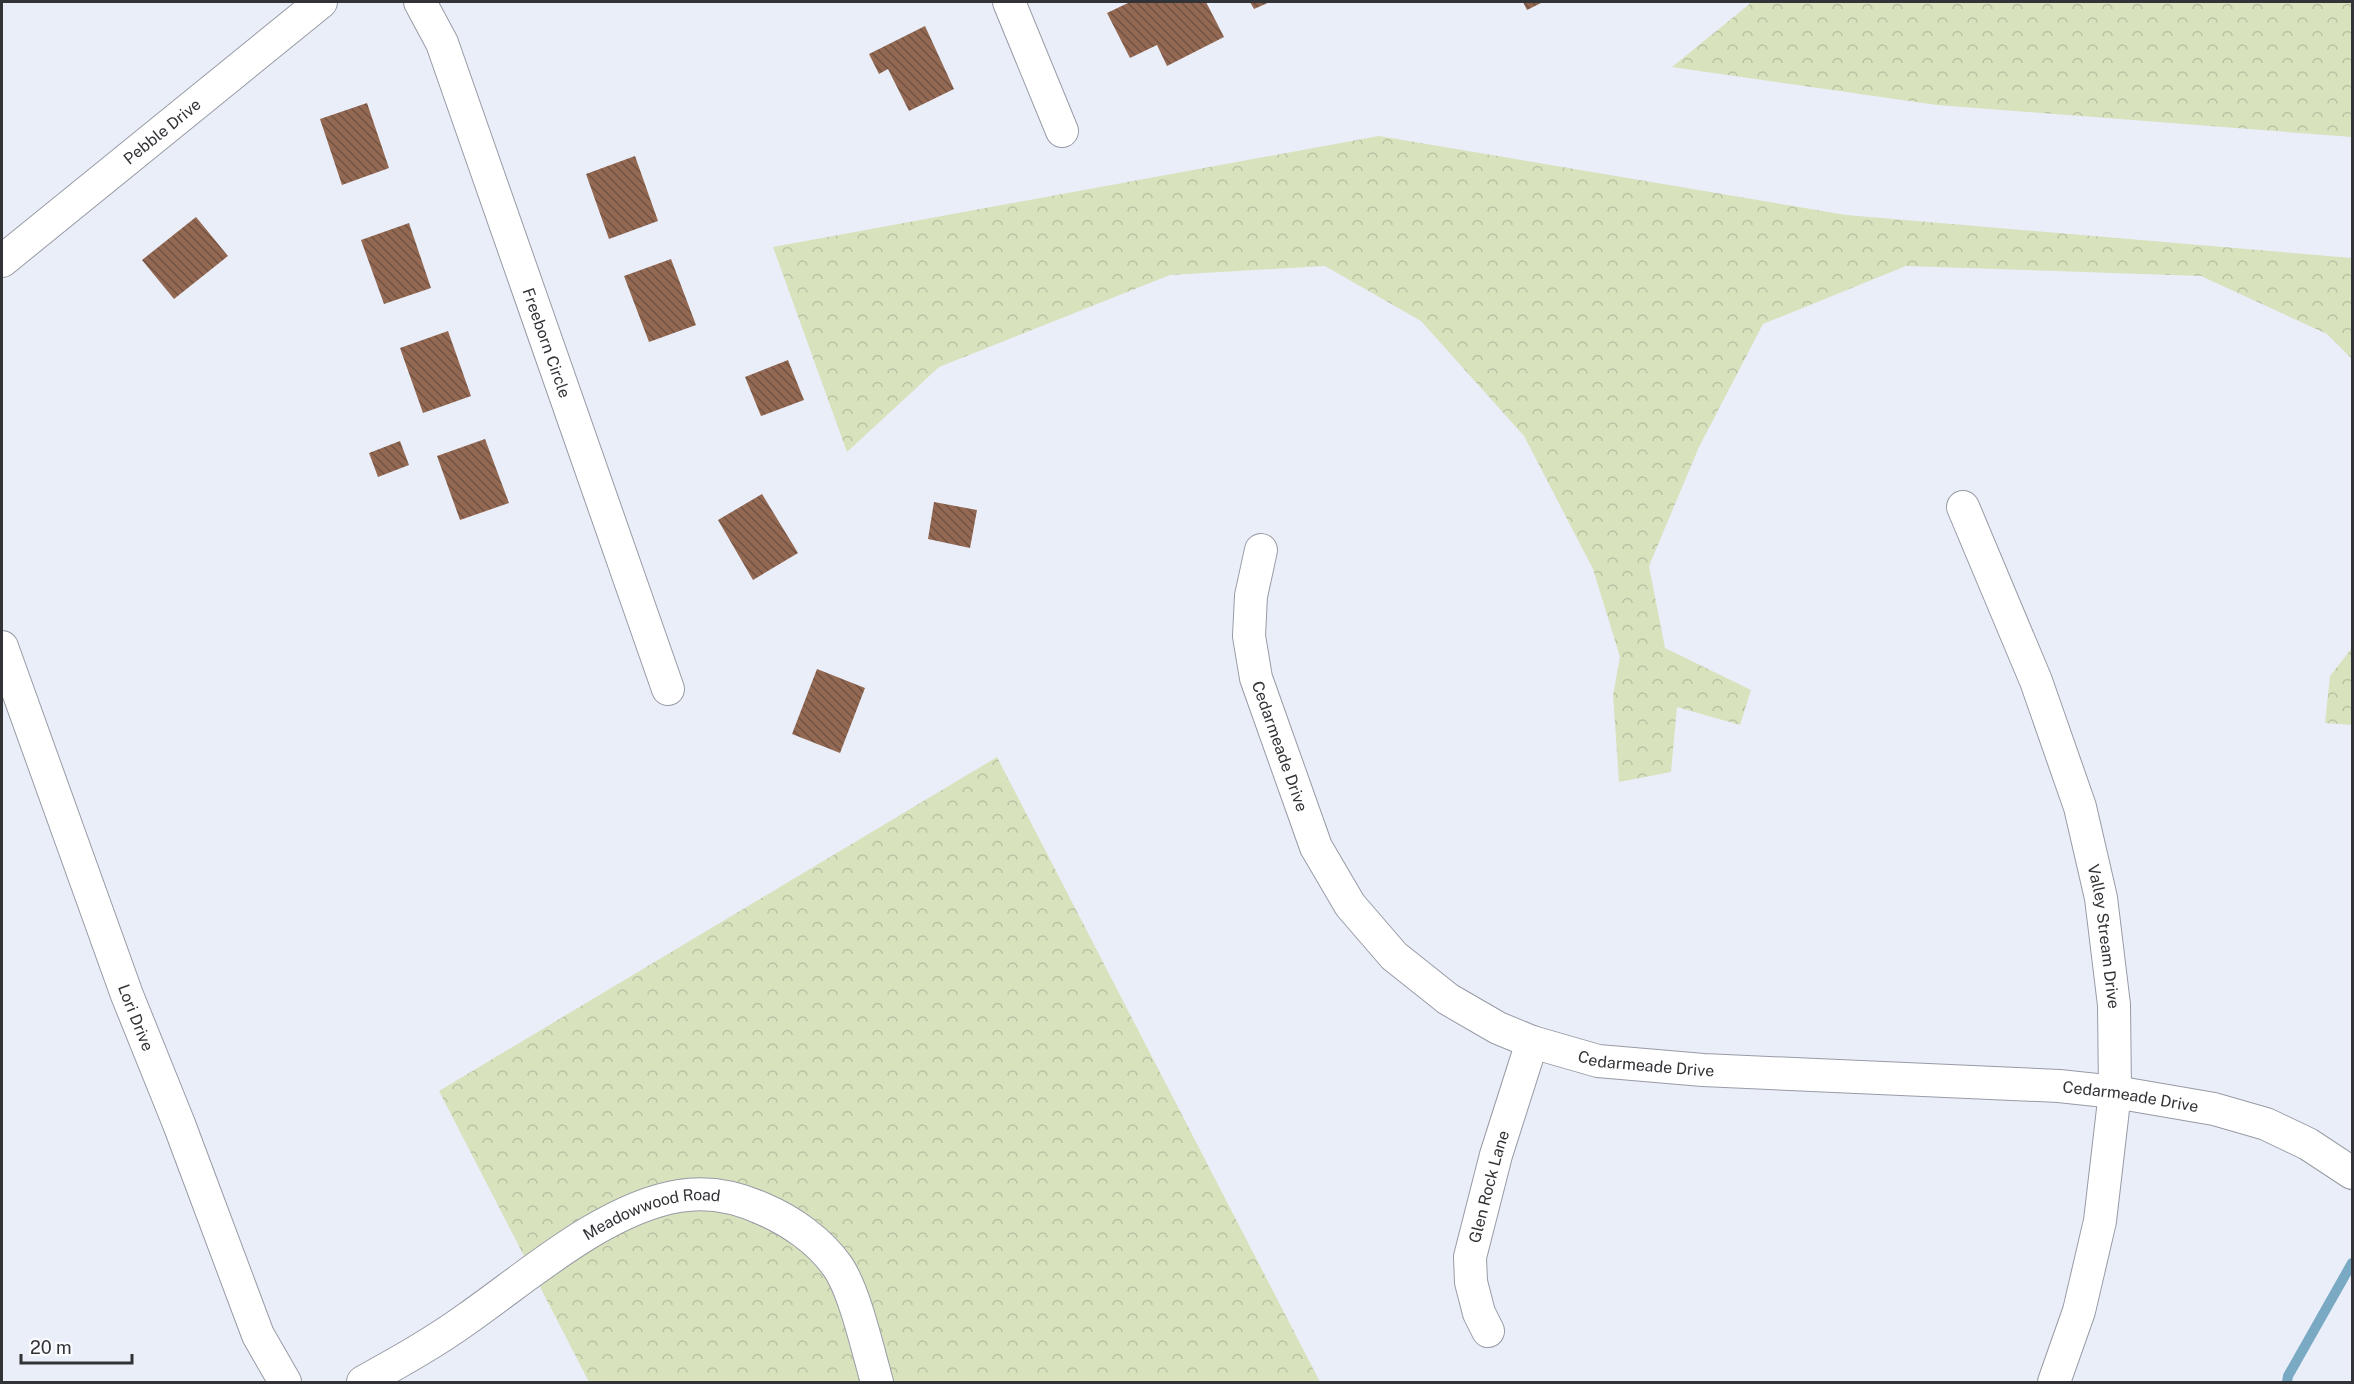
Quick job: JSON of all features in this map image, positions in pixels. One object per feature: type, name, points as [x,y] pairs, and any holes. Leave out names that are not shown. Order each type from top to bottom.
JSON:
[{"type":"street","name":"Pebble Drive","points":[[2,261],[321,2]]},
{"type":"street","name":"Freeborn Circle","points":[[420,2],[442,43],[668,689]]},
{"type":"street","points":[[1009,2],[1062,131]]},
{"type":"street","name":"Valley Stream Drive","points":[[1963,507],[2036,681],[2080,807],[2101,898],[2114,1005],[2115,1092],[2100,1221],[2079,1311],[2055,1383]]},
{"type":"street","name":"Cedarmeade Drive","points":[[1261,550],[1251,596],[1249,636],[1256,678],[1316,847],[1350,905],[1394,956],[1448,999],[1498,1028],[1532,1042],[1598,1061],[1703,1070],[2060,1086],[2115,1092],[2214,1109],[2266,1124],[2308,1144],[2352,1173]]},
{"type":"street","name":"Lori Drive","points":[[2,647],[127,995],[179,1124],[258,1335],[285,1383]]},
{"type":"street","name":"Glen Rock Lane","points":[[1488,1330],[1479,1313],[1471,1282],[1470,1257],[1496,1155],[1532,1042]]},
{"type":"street","name":"Meadowwood Road","points":[[363,1383],[444,1335],[591,1231],[643,1206],[679,1196],[707,1194],[743,1200],[781,1216],[817,1243],[842,1276],[853,1302],[877,1383]]},
{"type":"green space","points":[[1752,2],[2352,2],[2352,137],[1937,105],[1672,67]]},
{"type":"green space","points":[[1379,136],[1846,215],[2352,258],[2352,359],[2327,334],[2201,276],[1906,266],[1763,324],[1699,447],[1649,566],[1665,648],[1751,690],[1740,725],[1677,707],[1671,772],[1619,782],[1613,695],[1620,657],[1593,569],[1524,436],[1421,321],[1325,266],[1170,275],[939,367],[847,452],[773,247]]},
{"type":"green space","points":[[2352,648],[2352,725],[2325,723],[2330,676]]},
{"type":"green space","points":[[997,757],[1320,1382],[589,1382],[439,1091]]},
{"type":"building","points":[[1130,2],[1206,2],[1224,37],[1167,66],[1157,45],[1130,58],[1107,13]]},
{"type":"building","points":[[1250,2],[1270,2],[1254,9]]},
{"type":"building","points":[[1523,2],[1543,2],[1527,10]]},
{"type":"building","points":[[925,26],[954,89],[909,111],[888,69],[879,74],[869,54]]},
{"type":"building","points":[[367,103],[389,168],[342,185],[320,119]]},
{"type":"building","points":[[635,156],[658,221],[609,239],[586,174]]},
{"type":"building","points":[[196,217],[228,256],[174,299],[142,260]]},
{"type":"building","points":[[409,223],[431,288],[384,304],[361,240]]},
{"type":"building","points":[[671,259],[696,325],[649,342],[624,276]]},
{"type":"building","points":[[448,331],[471,396],[423,413],[400,348]]},
{"type":"building","points":[[788,360],[804,400],[761,416],[745,377]]},
{"type":"building","points":[[485,439],[509,503],[460,520],[437,456]]},
{"type":"building","points":[[400,441],[409,465],[378,477],[369,453]]},
{"type":"building","points":[[762,494],[798,553],[753,580],[718,520]]},
{"type":"building","points":[[934,502],[977,510],[970,548],[928,539]]},
{"type":"building","points":[[817,669],[865,688],[840,753],[792,734]]},
{"type":"waterway","points":[[2287,1382],[2288,1376],[2352,1263]]}]
